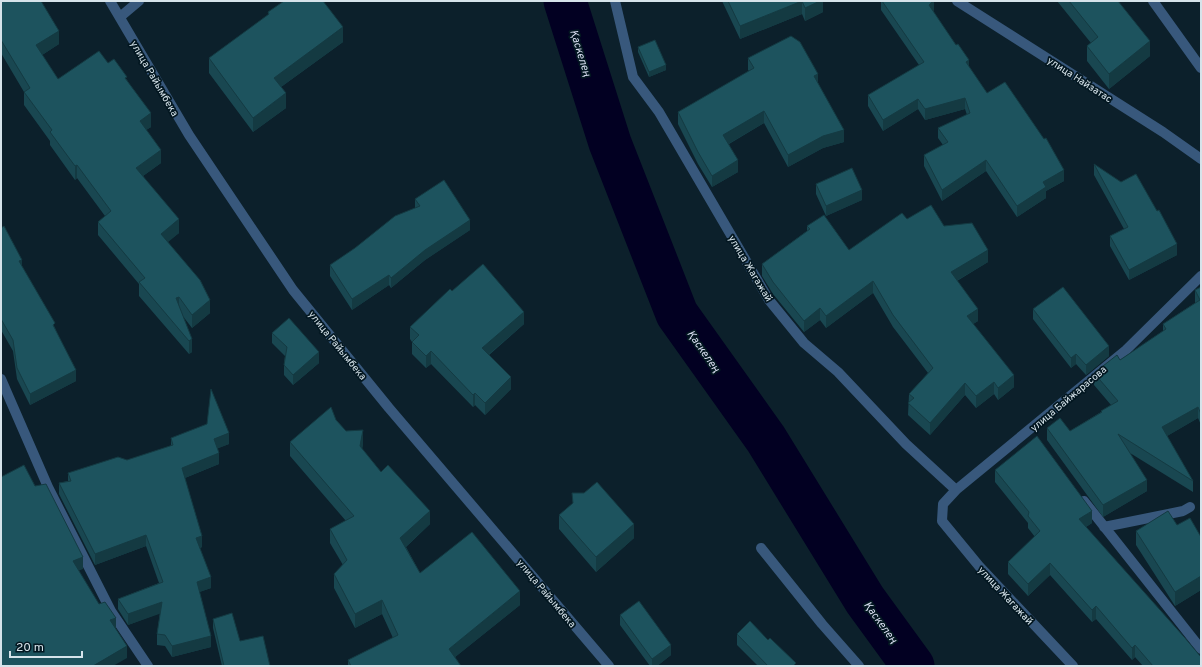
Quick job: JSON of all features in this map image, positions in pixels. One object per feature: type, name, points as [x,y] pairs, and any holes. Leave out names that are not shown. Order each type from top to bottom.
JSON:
[{"type":"street","name":"улица Райымбека","points":[[110,1],[189,135],[294,290],[389,408],[609,666]]},
{"type":"street","points":[[120,17],[139,1]]},
{"type":"street","name":"улица Жагажай","points":[[615,1],[633,77],[659,112],[769,300],[804,343],[838,372],[906,444],[956,490]]},
{"type":"street","name":"улица Найзатас","points":[[957,1],[1163,132],[1201,159]]},
{"type":"street","points":[[1153,1],[1201,68]]},
{"type":"street","name":"улица Байжарасова","points":[[942,521],[943,504],[956,490],[1034,432],[1126,350],[1201,276]]},
{"type":"street","points":[[1,379],[48,487],[111,611],[148,666]]},
{"type":"street","points":[[1080,495],[1201,649]]},
{"type":"street","points":[[1104,527],[1183,511],[1190,507]]},
{"type":"street","name":"улица Жагажай","points":[[942,521],[979,566],[1073,666]]},
{"type":"street","points":[[761,548],[822,624],[859,666]]},
{"type":"building","points":[[1,1],[41,1],[59,31],[36,45],[58,79],[99,51],[108,63],[114,59],[127,77],[125,78],[151,113],[140,121],[161,150],[136,168],[179,219],[161,234],[200,280],[210,300],[192,315],[179,297],[176,298],[192,339],[189,341],[139,282],[145,278],[98,222],[111,211],[77,165],[75,166],[50,132],[52,130],[24,92],[30,88],[1,40]]},
{"type":"building","points":[[284,1],[323,1],[343,27],[274,78],[286,93],[253,118],[209,58],[269,14],[268,12]]},
{"type":"building","points":[[728,1],[802,1],[740,26]]},
{"type":"building","points":[[802,1],[820,1],[805,8]]},
{"type":"building","points":[[882,1],[933,1],[929,5],[956,45],[958,44],[969,60],[966,62],[987,93],[1005,82],[1044,139],[1046,138],[1064,170],[1043,182],[1046,187],[1017,206],[986,160],[942,190],[924,155],[948,142],[938,128],[970,113],[965,98],[925,109],[918,99],[883,120],[868,95],[924,62]]},
{"type":"building","points":[[1069,1],[1118,1],[1150,41],[1109,74],[1087,46],[1098,37]]},
{"type":"building","points":[[791,36],[800,42],[818,74],[814,76],[844,130],[823,136],[788,155],[764,111],[723,135],[738,160],[712,176],[678,112],[754,68],[748,58]]},
{"type":"building","points":[[655,40],[666,65],[649,72],[638,47]]},
{"type":"building","points":[[1094,164],[1121,182],[1136,174],[1157,211],[1159,210],[1177,244],[1129,270],[1110,236],[1128,227]]},
{"type":"building","points":[[852,168],[862,190],[826,206],[816,184]]},
{"type":"building","points":[[444,180],[470,220],[425,250],[391,278],[389,275],[352,299],[330,265],[355,248],[395,216],[420,206],[415,199]]},
{"type":"building","points":[[931,205],[944,226],[972,223],[988,250],[951,272],[978,309],[967,316],[1014,375],[998,388],[994,382],[976,396],[965,383],[930,423],[908,403],[914,398],[909,394],[933,368],[893,315],[873,281],[826,316],[820,308],[804,321],[773,282],[762,264],[810,229],[807,226],[824,215],[849,250],[902,213],[907,219]]},
{"type":"building","points":[[4,226],[22,260],[19,261],[55,323],[53,325],[76,370],[30,394],[17,368],[13,340],[1,319],[1,228]]},
{"type":"building","points":[[483,264],[524,312],[482,348],[511,377],[485,403],[475,393],[473,395],[431,351],[426,356],[412,342],[419,335],[410,327],[450,289],[452,291]]},
{"type":"building","points":[[1063,287],[1109,346],[1086,365],[1076,354],[1071,358],[1033,309]]},
{"type":"building","points":[[1201,287],[1201,414],[1198,407],[1162,427],[1193,481],[1118,434],[1147,480],[1103,505],[1047,428],[1060,418],[1070,431],[1118,401],[1094,373],[1117,355],[1120,360],[1166,329],[1163,324],[1200,300],[1195,290]]},
{"type":"building","points":[[289,318],[319,352],[293,375],[284,365],[287,347],[272,333]]},
{"type":"building","points":[[211,389],[229,433],[214,439],[219,453],[182,468],[202,536],[196,538],[211,577],[197,582],[211,636],[172,646],[165,635],[157,634],[162,602],[128,614],[118,599],[163,582],[146,535],[95,554],[59,483],[71,481],[68,473],[118,457],[127,460],[173,445],[171,438],[207,424]]},
{"type":"building","points":[[331,407],[336,420],[346,431],[363,430],[360,446],[381,472],[388,465],[430,511],[400,538],[420,573],[472,532],[520,591],[449,649],[461,666],[351,666],[348,660],[398,635],[382,600],[355,614],[334,574],[347,560],[330,529],[354,516],[290,442]]},
{"type":"building","points":[[1037,436],[1092,511],[1079,519],[1201,657],[1201,666],[1153,666],[1135,645],[1132,648],[1096,606],[1092,610],[1050,563],[1028,584],[1008,562],[1040,531],[1028,516],[1029,512],[995,470]]},
{"type":"building","points":[[24,465],[35,486],[46,484],[83,557],[73,561],[99,604],[105,602],[116,618],[110,620],[127,646],[93,666],[1,666],[1,477]]},
{"type":"building","points":[[597,482],[634,524],[596,557],[559,515],[573,503],[572,493],[584,493]]},
{"type":"building","points":[[1168,511],[1177,525],[1190,518],[1201,537],[1201,576],[1175,592],[1136,531]]},
{"type":"building","points":[[639,601],[671,645],[652,659],[620,615]]},
{"type":"building","points":[[232,613],[240,641],[263,636],[270,666],[224,666],[213,619]]},
{"type":"building","points":[[750,621],[768,640],[770,638],[796,663],[793,666],[768,666],[737,634]]},
{"type":"waterway","name":"Қаскелең","points":[[565,1],[610,143],[677,314],[766,439],[865,600],[913,666]]}]
